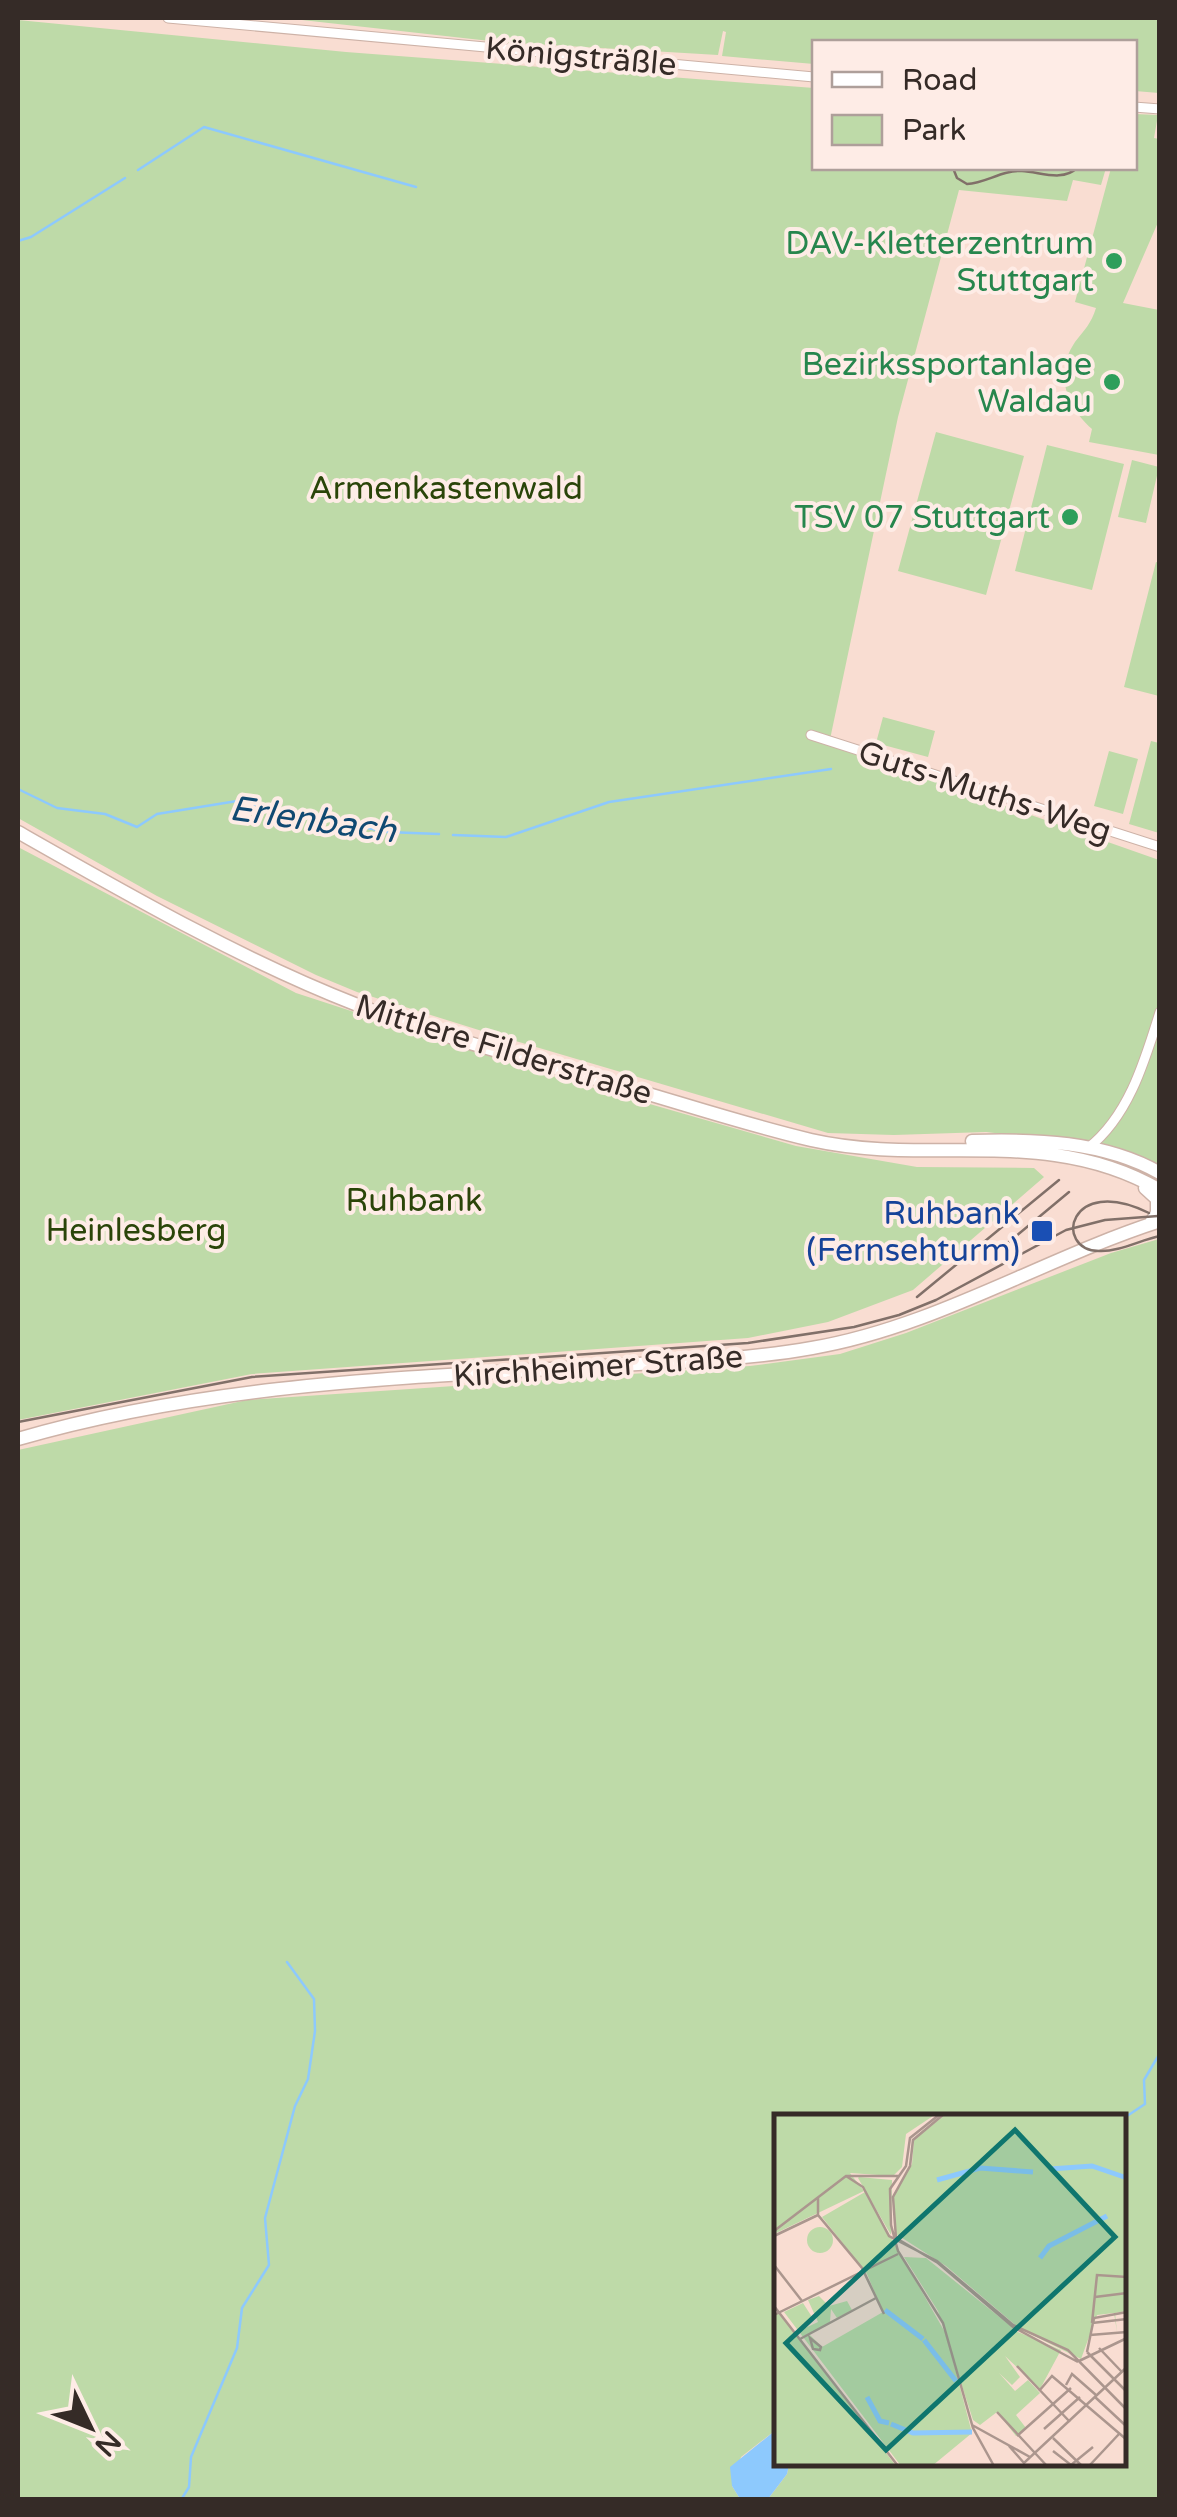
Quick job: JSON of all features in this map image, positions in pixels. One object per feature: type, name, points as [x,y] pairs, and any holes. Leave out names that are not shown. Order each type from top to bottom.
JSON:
[{"type":"main road","name":"Mittlere Filderstraße","points":[[18,832],[147,904],[289,975],[440,1036],[814,1141],[1065,1156],[1110,1166],[1160,1190]]},
{"type":"main road","name":"Mittlere Filderstraße","points":[[904,1149],[1015,1140],[1088,1148],[1160,1173]]},
{"type":"main road","points":[[1065,1156],[1088,1148]]},
{"type":"main road","points":[[1137,1178],[1157,1200],[1155,1222]]},
{"type":"main road","name":"Kirchheimer Straße","points":[[18,1438],[108,1416],[254,1390],[751,1356],[835,1344],[928,1316],[1066,1254],[1155,1222]]},
{"type":"street","name":"Königsträßle","points":[[168,18],[812,77]]},
{"type":"street","name":"Guts-Muths-Weg","points":[[811,735],[1160,847]]},
{"type":"street","points":[[1088,1148],[1113,1122],[1141,1071],[1160,1012]]},
{"type":"green space","points":[[284,18],[1159,18],[1159,93],[1137,91],[1137,40],[812,40],[812,64],[722,56],[726,32],[723,31],[718,55],[499,42]]},
{"type":"green space","name":"Armenkastenwald","points":[[18,20],[346,52],[812,88],[812,170],[1105,170],[1101,185],[1073,180],[1067,201],[959,190],[898,417],[829,744],[1159,860],[1159,1165],[1120,1148],[986,1132],[828,1133],[482,1031],[357,992],[316,975],[157,896],[18,818]]},
{"type":"green space","points":[[1137,114],[1158,115],[1154,138],[1159,139],[1159,220],[1123,303],[1159,310],[1159,455],[1089,442],[1092,429],[1075,410],[1064,377],[1069,354],[1096,308],[1075,302],[1110,170],[1137,170]]},
{"type":"green space","points":[[936,432],[1024,456],[986,595],[898,571]]},
{"type":"green space","name":"TSV 07 Stuttgart","points":[[1047,445],[1124,464],[1092,590],[1015,571]]},
{"type":"green space","points":[[1132,460],[1159,467],[1146,523],[1118,517]]},
{"type":"green space","points":[[1156,562],[1160,563],[1159,696],[1124,687]]},
{"type":"green space","points":[[883,717],[935,731],[928,757],[876,743]]},
{"type":"green space","points":[[1151,741],[1159,743],[1159,833],[1129,824]]},
{"type":"green space","points":[[1109,751],[1138,759],[1123,814],[1094,806]]},
{"type":"green space","name":"Ruhbank","points":[[18,847],[296,993],[538,1072],[796,1146],[917,1167],[1034,1168],[1044,1177],[913,1290],[828,1322],[748,1338],[252,1374],[18,1420]]},
{"type":"green space","points":[[1159,1239],[1159,2499],[768,2499],[789,2467],[1127,2467],[1127,2114],[774,2114],[774,2431],[741,2457],[732,2486],[740,2499],[18,2499],[18,1450],[247,1400],[750,1366],[840,1354],[906,1333],[1111,1253]]},
{"type":"water","points":[[774,2431],[774,2467],[789,2467],[768,2499],[740,2499],[732,2486],[730,2467]]},
{"type":"waterway","points":[[138,170],[204,127],[416,187]]},
{"type":"waterway","points":[[18,241],[31,237],[125,178]]},
{"type":"waterway","name":"Erlenbach","points":[[453,835],[506,837],[609,802],[831,769]]},
{"type":"waterway","name":"Erlenbach","points":[[18,789],[57,808],[105,814],[137,827],[157,814],[237,801],[387,832],[439,834]]},
{"type":"waterway","points":[[181,2500],[189,2487],[191,2457],[237,2348],[242,2308],[269,2265],[265,2218],[295,2106],[308,2079],[315,2031],[314,1999],[287,1962]]},
{"type":"waterway","points":[[1127,2116],[1145,2104],[1144,2080],[1160,2053]]},
{"type":"tram line","points":[[954,170],[957,178],[967,184],[1015,171],[1065,175],[1074,170]]},
{"type":"tram line","points":[[917,1297],[1059,1180]]},
{"type":"tram line","points":[[991,1257],[1069,1192]]},
{"type":"tram line","points":[[1149,1213],[1122,1203],[1101,1202],[1085,1207],[1076,1217],[1076,1239],[1085,1247],[1107,1251],[1160,1236]]},
{"type":"tram line","points":[[18,1422],[252,1377],[748,1343],[854,1327],[936,1300],[1066,1230],[1105,1220],[1158,1216]]},
{"type":"place","name":"DAV-Kletterzentrum Stuttgart","points":[[1114,261]]},
{"type":"place","name":"Bezirkssportanlage Waldau","points":[[1112,382]]},
{"type":"place","name":"TSV 07 Stuttgart","points":[[1070,517]]},
{"type":"place","name":"Ruhbank (Fernsehturm)","points":[[1042,1231]]},
{"type":"park label","name":"Heinlesberg","points":[[136,1230]]}]
